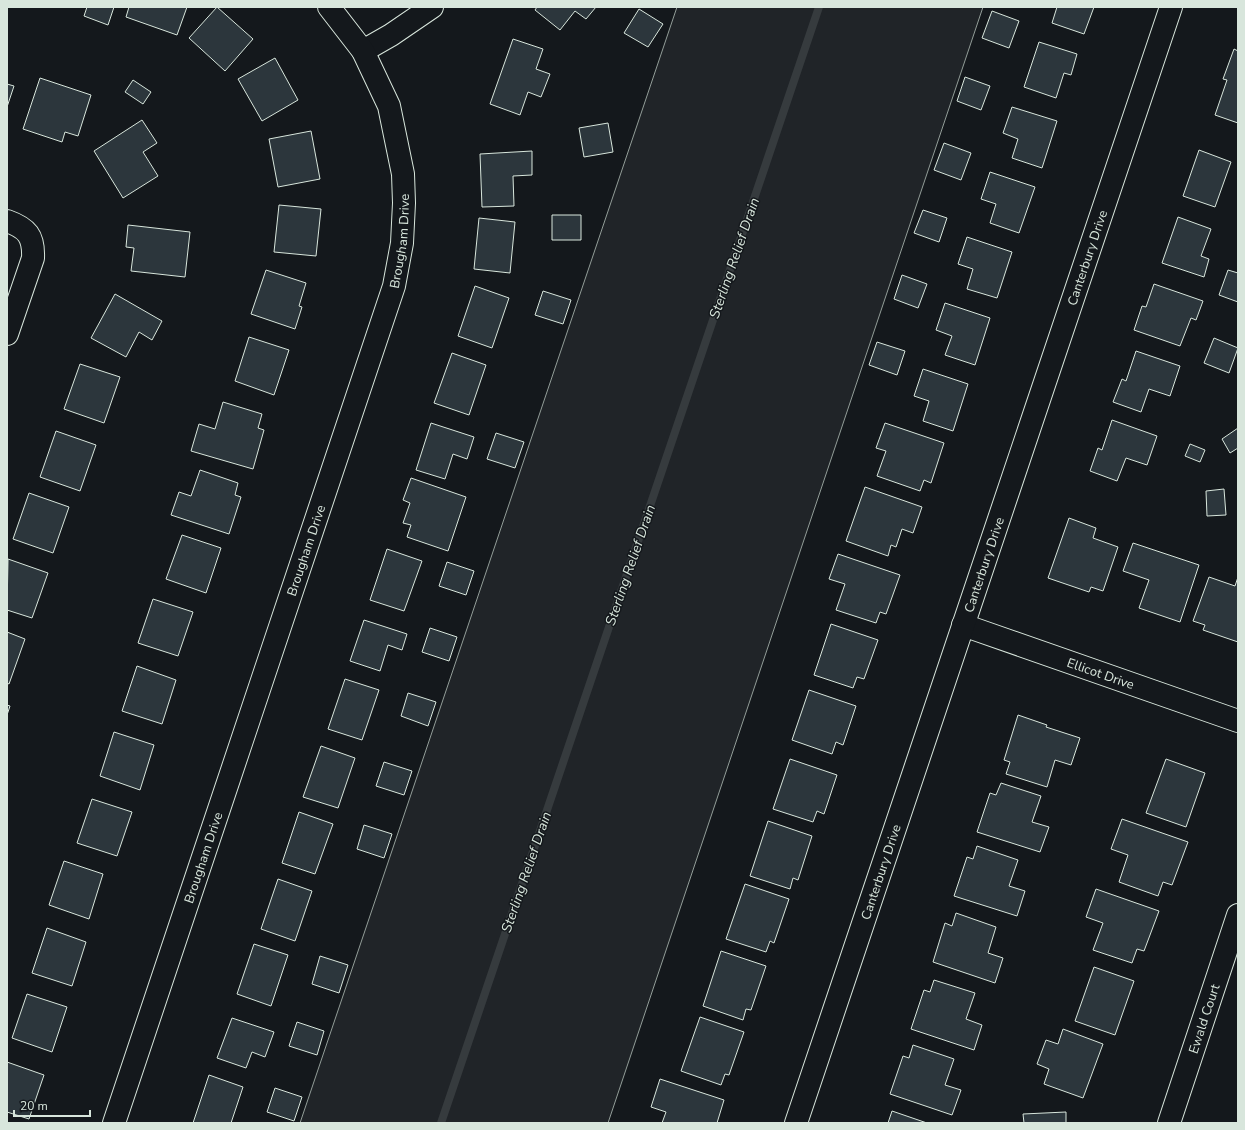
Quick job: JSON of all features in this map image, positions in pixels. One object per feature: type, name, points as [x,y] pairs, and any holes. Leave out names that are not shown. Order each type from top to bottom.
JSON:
[{"type":"street","name":"Brougham Drive","points":[[114,1123],[394,286],[402,243],[404,203],[403,174],[389,106],[363,51],[329,7]]},
{"type":"street","points":[[363,51],[391,35],[432,7]]},
{"type":"street","name":"Canterbury Drive","points":[[796,1123],[1171,7]]},
{"type":"street","points":[[7,221],[24,229],[31,238],[33,247],[32,258],[7,334]]},
{"type":"street","name":"Ellicot Drive","points":[[963,624],[1238,721]]},
{"type":"street","name":"Ewald Court","points":[[1169,1123],[1238,915]]},
{"type":"shaded area","points":[[677,7],[983,7],[608,1123],[300,1123]]},
{"type":"building","points":[[87,7],[114,7],[108,25],[84,16]]},
{"type":"building","points":[[129,7],[187,7],[177,35],[126,17]]},
{"type":"building","points":[[217,7],[253,39],[225,71],[189,38]]},
{"type":"building","points":[[537,7],[596,7],[586,19],[575,11],[560,30],[535,10]]},
{"type":"building","points":[[1057,7],[1094,7],[1084,34],[1052,23]]},
{"type":"building","points":[[639,9],[663,24],[648,47],[624,33]]},
{"type":"building","points":[[992,11],[1019,21],[1009,48],[982,38]]},
{"type":"building","points":[[513,39],[543,49],[536,69],[550,74],[541,97],[528,92],[520,115],[490,104]]},
{"type":"building","points":[[1039,42],[1077,54],[1071,75],[1064,73],[1056,98],[1024,87]]},
{"type":"building","points":[[1234,49],[1238,51],[1238,123],[1215,115],[1227,80],[1223,79]]},
{"type":"building","points":[[275,58],[298,100],[262,121],[238,79]]},
{"type":"building","points":[[965,77],[990,86],[981,110],[957,101]]},
{"type":"building","points":[[40,78],[91,95],[78,136],[65,132],[62,142],[23,129]]},
{"type":"building","points":[[133,80],[151,92],[143,104],[125,92]]},
{"type":"building","points":[[7,84],[14,86],[7,107]]},
{"type":"building","points":[[1012,107],[1057,121],[1042,168],[1012,158],[1018,139],[1003,133]]},
{"type":"building","points":[[142,120],[157,143],[143,152],[158,176],[123,198],[94,151]]},
{"type":"building","points":[[608,123],[613,152],[584,157],[579,128]]},
{"type":"building","points":[[311,131],[320,179],[278,187],[269,139]]},
{"type":"building","points":[[944,143],[971,153],[961,180],[934,170]]},
{"type":"building","points":[[1199,150],[1231,162],[1215,207],[1183,196]]},
{"type":"building","points":[[532,151],[532,175],[513,176],[514,206],[482,207],[480,154]]},
{"type":"building","points":[[990,172],[1035,187],[1019,233],[990,223],[996,204],[981,199]]},
{"type":"building","points":[[279,205],[321,209],[316,256],[274,252]]},
{"type":"building","points":[[923,210],[947,218],[939,242],[914,233]]},
{"type":"building","points":[[552,215],[581,215],[581,240],[552,240]]},
{"type":"building","points":[[1178,217],[1211,229],[1201,256],[1209,259],[1204,277],[1162,263]]},
{"type":"building","points":[[479,218],[515,222],[510,273],[474,269]]},
{"type":"building","points":[[128,225],[190,232],[185,277],[131,271],[134,248],[126,247]]},
{"type":"building","points":[[967,237],[1012,252],[997,298],[967,289],[973,269],[958,264]]},
{"type":"building","points":[[266,270],[306,283],[299,306],[302,307],[295,329],[251,314]]},
{"type":"building","points":[[1228,270],[1238,273],[1238,302],[1219,295]]},
{"type":"building","points":[[902,275],[927,284],[918,308],[894,299]]},
{"type":"building","points":[[1154,284],[1203,301],[1196,320],[1191,318],[1180,346],[1134,330],[1142,306],[1146,307]]},
{"type":"building","points":[[475,286],[509,298],[492,348],[458,336]]},
{"type":"building","points":[[543,291],[571,300],[563,324],[535,315]]},
{"type":"building","points":[[115,294],[162,321],[152,340],[139,332],[126,357],[91,338]]},
{"type":"building","points":[[945,303],[990,318],[975,365],[945,355],[952,336],[936,330]]},
{"type":"building","points":[[249,337],[289,350],[274,395],[235,381]]},
{"type":"building","points":[[1214,338],[1238,348],[1229,373],[1204,363]]},
{"type":"building","points":[[877,342],[905,351],[897,375],[869,365]]},
{"type":"building","points":[[1136,351],[1180,366],[1170,396],[1149,389],[1141,412],[1113,402],[1122,379],[1126,381]]},
{"type":"building","points":[[452,353],[486,365],[469,415],[434,403]]},
{"type":"building","points":[[80,364],[120,377],[104,423],[64,409]]},
{"type":"building","points":[[923,369],[968,384],[953,431],[923,421],[929,401],[914,396]]},
{"type":"building","points":[[223,402],[262,414],[258,428],[264,430],[253,469],[191,451],[199,424],[215,429]]},
{"type":"building","points":[[1112,420],[1157,436],[1147,465],[1126,458],[1117,481],[1090,471],[1098,448],[1102,450]]},
{"type":"building","points":[[431,423],[474,437],[467,459],[453,454],[445,479],[416,470]]},
{"type":"building","points":[[885,423],[944,443],[931,483],[924,480],[920,491],[877,476],[886,451],[876,448]]},
{"type":"building","points":[[1238,428],[1238,448],[1230,453],[1222,439]]},
{"type":"building","points":[[56,431],[96,445],[80,491],[40,477]]},
{"type":"building","points":[[496,433],[524,442],[515,468],[487,459]]},
{"type":"building","points":[[1190,444],[1205,450],[1200,462],[1185,456]]},
{"type":"building","points":[[200,470],[238,483],[235,495],[241,497],[229,534],[171,515],[179,492],[191,496]]},
{"type":"building","points":[[411,478],[466,497],[448,551],[407,537],[411,525],[403,523],[410,503],[403,500]]},
{"type":"building","points":[[865,487],[922,507],[913,533],[902,529],[896,547],[891,545],[888,556],[846,541]]},
{"type":"building","points":[[1224,489],[1226,515],[1207,516],[1206,491]]},
{"type":"building","points":[[29,493],[69,507],[53,553],[13,539]]},
{"type":"building","points":[[1069,518],[1096,528],[1093,538],[1118,547],[1103,591],[1091,587],[1089,592],[1048,578]]},
{"type":"building","points":[[182,535],[221,548],[206,593],[166,579]]},
{"type":"building","points":[[1133,543],[1199,565],[1180,622],[1139,608],[1149,580],[1123,571]]},
{"type":"building","points":[[387,549],[422,561],[404,611],[370,600]]},
{"type":"building","points":[[838,554],[900,575],[886,614],[880,612],[876,623],[836,610],[845,584],[829,579]]},
{"type":"building","points":[[8,559],[48,573],[32,618],[7,610]]},
{"type":"building","points":[[447,562],[474,571],[466,595],[439,586]]},
{"type":"building","points":[[1209,577],[1235,586],[1238,577],[1238,642],[1203,630],[1205,625],[1193,621]]},
{"type":"building","points":[[153,599],[193,612],[178,656],[138,643]]},
{"type":"building","points":[[364,620],[407,634],[402,650],[388,645],[380,671],[350,661]]},
{"type":"building","points":[[831,624],[878,640],[864,679],[857,677],[853,688],[814,675]]},
{"type":"building","points":[[430,628],[457,637],[449,661],[422,652]]},
{"type":"building","points":[[7,632],[25,639],[9,684],[7,683]]},
{"type":"building","points":[[137,666],[176,680],[162,724],[122,711]]},
{"type":"building","points":[[345,679],[379,690],[362,740],[328,729]]},
{"type":"building","points":[[809,690],[856,706],[843,745],[836,742],[832,754],[792,740]]},
{"type":"building","points":[[408,693],[436,702],[428,726],[401,716]]},
{"type":"building","points":[[7,705],[10,706],[7,715]]},
{"type":"building","points":[[1018,715],[1047,725],[1046,727],[1080,738],[1071,765],[1055,760],[1047,787],[1006,774],[1010,762],[1004,760]]},
{"type":"building","points":[[114,732],[154,745],[140,790],[100,776]]},
{"type":"building","points":[[321,746],[355,758],[338,808],[303,797]]},
{"type":"building","points":[[790,759],[837,775],[824,814],[817,811],[813,822],[773,809]]},
{"type":"building","points":[[1166,759],[1205,773],[1186,827],[1146,813]]},
{"type":"building","points":[[384,762],[412,771],[404,795],[376,786]]},
{"type":"building","points":[[1001,783],[1041,796],[1032,822],[1049,827],[1040,852],[977,832],[990,793],[996,795]]},
{"type":"building","points":[[92,799],[132,812],[117,856],[77,843]]},
{"type":"building","points":[[299,812],[333,824],[315,874],[282,863]]},
{"type":"building","points":[[1122,819],[1188,842],[1172,885],[1163,882],[1158,896],[1119,882],[1128,855],[1111,849]]},
{"type":"building","points":[[768,821],[812,836],[798,880],[793,878],[790,889],[750,876]]},
{"type":"building","points":[[364,825],[392,834],[384,858],[357,849]]},
{"type":"building","points":[[977,846],[1018,860],[1009,886],[1025,891],[1017,916],[954,896],[967,857],[973,859]]},
{"type":"building","points":[[64,861],[103,874],[89,919],[49,905]]},
{"type":"building","points":[[278,879],[312,891],[295,941],[261,929]]},
{"type":"building","points":[[745,884],[789,899],[774,943],[770,941],[766,952],[726,939]]},
{"type":"building","points":[[1096,889],[1159,911],[1144,951],[1137,949],[1132,963],[1093,950],[1103,923],[1086,917]]},
{"type":"building","points":[[956,913],[996,927],[988,953],[1003,958],[995,983],[933,962],[945,923],[952,926]]},
{"type":"building","points":[[47,928],[86,942],[72,986],[32,973]]},
{"type":"building","points":[[254,944],[288,955],[271,1006],[237,994]]},
{"type":"building","points":[[721,951],[766,966],[751,1010],[746,1009],[743,1020],[703,1006]]},
{"type":"building","points":[[320,956],[348,965],[339,993],[312,984]]},
{"type":"building","points":[[1094,967],[1134,981],[1115,1035],[1075,1021]]},
{"type":"building","points":[[934,980],[975,993],[966,1019],[982,1025],[974,1050],[911,1029],[924,990],[930,992]]},
{"type":"building","points":[[27,994],[67,1007],[52,1052],[12,1038]]},
{"type":"building","points":[[700,1017],[744,1032],[729,1075],[725,1074],[721,1085],[681,1071]]},
{"type":"building","points":[[232,1018],[274,1032],[265,1057],[252,1052],[246,1068],[217,1058]]},
{"type":"building","points":[[297,1022],[324,1031],[317,1055],[289,1046]]},
{"type":"building","points":[[1063,1029],[1103,1044],[1083,1098],[1044,1084],[1049,1069],[1037,1064],[1046,1040],[1058,1044]]},
{"type":"building","points":[[913,1045],[954,1059],[945,1085],[961,1090],[952,1115],[890,1094],[903,1056],[909,1058]]},
{"type":"building","points":[[7,1062],[44,1075],[29,1119],[7,1112]]},
{"type":"building","points":[[209,1075],[243,1087],[231,1123],[193,1123]]},
{"type":"building","points":[[660,1079],[724,1100],[717,1123],[662,1123],[666,1112],[651,1107]]},
{"type":"building","points":[[275,1088],[302,1097],[294,1121],[267,1112]]},
{"type":"building","points":[[892,1111],[927,1123],[888,1123]]},
{"type":"building","points":[[1066,1112],[1066,1123],[1024,1123],[1023,1114]]},
{"type":"waterway","name":"Sterling Relief Drain","points":[[441,1123],[819,7]]}]
